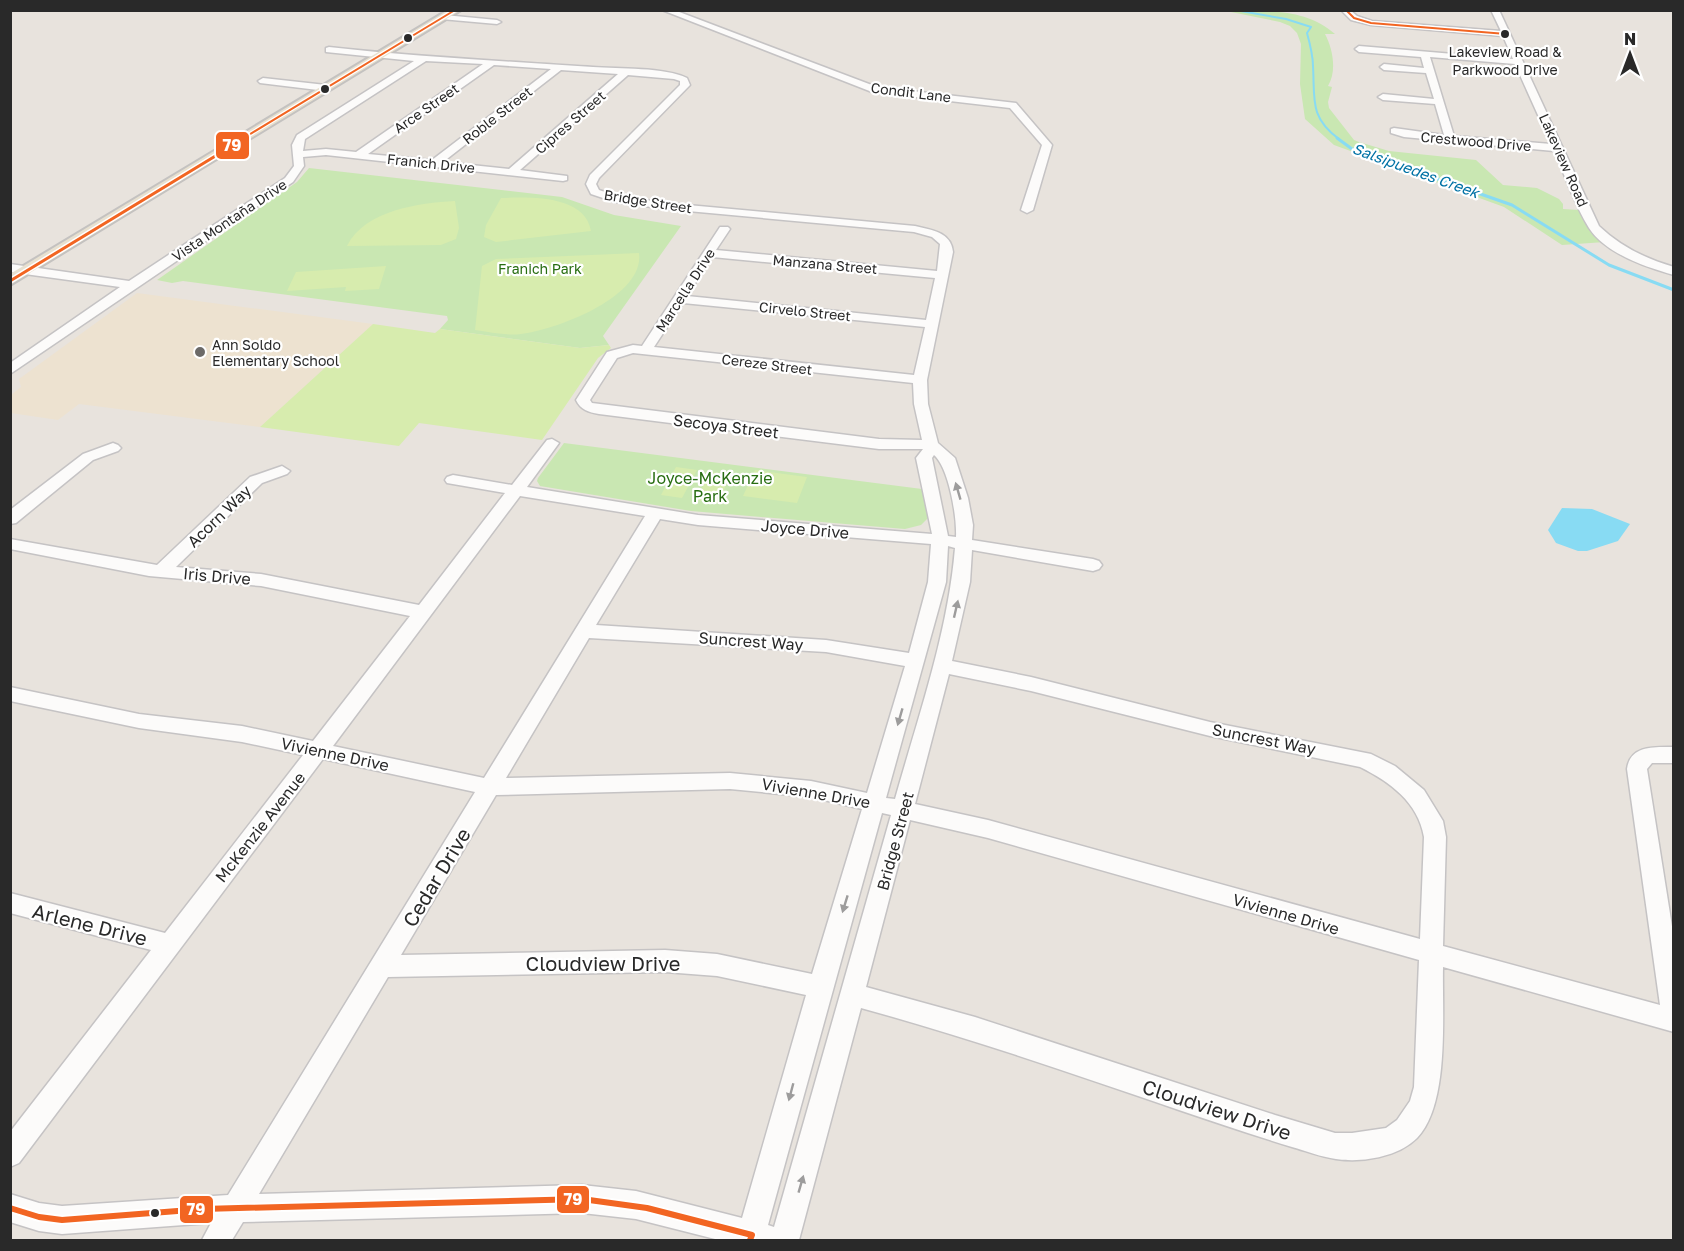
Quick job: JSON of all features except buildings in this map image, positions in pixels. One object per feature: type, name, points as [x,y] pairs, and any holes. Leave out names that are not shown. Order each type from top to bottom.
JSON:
[{"type":"main road","points":[[10,281],[456,10]]},
{"type":"street","name":"Condit Lane","points":[[666,10],[875,90],[1013,105],[1047,144],[1027,210]]},
{"type":"street","name":"Lakeview Road","points":[[1495,10],[1594,226],[1605,239],[1630,254],[1674,271]]},
{"type":"street","points":[[1345,11],[1354,18],[1366,22],[1506,34]]},
{"type":"street","points":[[444,17],[497,22]]},
{"type":"street","points":[[1416,18],[1418,27]]},
{"type":"street","points":[[1359,49],[1517,62]]},
{"type":"street","name":"Bridge Street","points":[[329,50],[381,56],[676,76],[684,80],[686,84],[594,177],[591,184],[595,192],[615,199],[675,207],[922,230],[936,235],[946,243],[947,252],[920,380],[921,404],[932,446],[947,458],[962,505],[966,543],[960,590],[942,666],[854,995],[785,1240]]},
{"type":"street","points":[[1425,55],[1450,138]]},
{"type":"street","name":"Vista Montaña Drive","points":[[10,370],[131,285],[289,180],[299,166],[297,144],[301,137],[423,58]]},
{"type":"street","name":"Arce Street","points":[[359,155],[492,62]]},
{"type":"street","name":"Roble Street","points":[[435,164],[559,67]]},
{"type":"street","points":[[1384,67],[1430,71]]},
{"type":"street","name":"Cipres Street","points":[[512,172],[627,72]]},
{"type":"street","points":[[263,81],[326,88]]},
{"type":"street","points":[[1383,97],[1439,102]]},
{"type":"street","name":"Crestwood Drive","points":[[1394,131],[1557,148]]},
{"type":"street","name":"Franich Drive","points":[[298,154],[326,152],[563,178]]},
{"type":"street","name":"Marcella Drive","points":[[646,351],[724,229]]},
{"type":"street","name":"Manzana Street","points":[[709,253],[941,274]]},
{"type":"street","points":[[10,268],[131,285]]},
{"type":"street","name":"Cirvelo Street","points":[[680,299],[930,324]]},
{"type":"street","name":"Cereze Street","points":[[615,353],[628,350],[646,351],[920,380]]},
{"type":"street","name":"Secoya Street","points":[[615,353],[584,395],[584,404],[589,408],[868,442],[932,446]]},
{"type":"street","name":"McKenzie Avenue","points":[[10,1154],[552,443]]},
{"type":"street","name":"Bridge Street","points":[[758,1239],[820,987],[937,582],[941,540],[924,458],[932,446]]},
{"type":"street","points":[[10,519],[88,457],[114,448]]},
{"type":"street","name":"Acorn Way","points":[[161,571],[256,480],[282,471]]},
{"type":"street","name":"Joyce Drive","points":[[453,480],[707,521],[941,540],[1093,565]]},
{"type":"street","name":"Cedar Drive","points":[[216,1240],[655,513]]},
{"type":"street","name":"Iris Drive","points":[[10,544],[161,571],[252,579],[423,612]]},
{"type":"street","name":"Suncrest Way","points":[[585,631],[826,646],[916,661]]},
{"type":"street","name":"Suncrest Way","points":[[942,666],[1013,680],[1199,726],[1351,756],[1388,772],[1417,796],[1428,813],[1434,829],[1432,955]]},
{"type":"street","name":"Vivienne Drive","points":[[10,694],[139,721],[242,734],[490,787],[741,782],[791,786],[988,829],[1674,1021]]},
{"type":"street","points":[[1674,755],[1648,755],[1641,759],[1637,769],[1674,1021]]},
{"type":"street","name":"Arlene Drive","points":[[10,903],[170,944]]},
{"type":"street","name":"Cloudview Drive","points":[[854,995],[964,1024],[1335,1146],[1354,1147],[1389,1141],[1416,1121],[1424,1106],[1427,1087],[1432,955]]},
{"type":"street","name":"Cloudview Drive","points":[[383,966],[665,961],[717,965],[820,987]]},
{"type":"street","points":[[10,1208],[39,1217],[62,1220],[236,1208],[582,1199],[636,1205],[686,1216],[758,1239]]},
{"type":"shaded area","name":"Ann Soldo Elementary School","points":[[137,293],[373,324],[260,427],[79,404],[58,420],[11,413],[11,395],[21,387],[19,379]]},
{"type":"green space","points":[[1226,11],[1284,12],[1310,19],[1335,34],[1325,34],[1333,60],[1331,80],[1328,86],[1332,87],[1328,102],[1329,108],[1354,140],[1389,151],[1476,160],[1503,185],[1537,188],[1559,199],[1563,204],[1563,209],[1579,210],[1592,232],[1605,242],[1562,245],[1504,207],[1334,145],[1305,119],[1300,84],[1301,44],[1297,33],[1290,26],[1280,22]]},
{"type":"green space","name":"Franich Park","points":[[309,168],[562,197],[614,215],[681,226],[603,336],[609,345],[580,348],[440,329],[448,320],[447,316],[183,281],[172,283],[157,280],[297,182]]},
{"type":"green space","points":[[501,198],[541,199],[568,204],[587,219],[591,231],[496,242],[484,237],[486,225]]},
{"type":"green space","points":[[455,201],[459,228],[456,239],[441,245],[347,246],[366,224],[380,216],[425,204]]},
{"type":"green space","points":[[639,253],[637,269],[628,284],[613,297],[575,318],[555,326],[521,334],[475,330],[482,266],[496,259]]},
{"type":"green space","points":[[386,266],[379,289],[345,291],[346,287],[287,291],[296,272]]},
{"type":"green space","points":[[373,324],[435,333],[440,329],[580,348],[609,345],[611,348],[598,358],[542,440],[419,423],[399,446],[260,427]]},
{"type":"green space","name":"Joyce-McKenzie Park","points":[[564,443],[922,489],[928,518],[921,525],[905,529],[691,511],[540,486],[538,478]]},
{"type":"green space","points":[[676,467],[697,470],[682,498],[661,495]]},
{"type":"green space","points":[[755,470],[807,477],[797,503],[743,496]]},
{"type":"green space","points":[[710,472],[731,474],[718,503],[696,500]]},
{"type":"water","points":[[1562,508],[1592,509],[1630,524],[1618,541],[1587,551],[1578,551],[1556,543],[1548,530]]},
{"type":"waterway","name":"Salsipuedes Creek","points":[[1235,10],[1286,19],[1311,27],[1307,33],[1312,58],[1316,107],[1323,123],[1339,139]]},
{"type":"waterway","name":"Salsipuedes Creek","points":[[1337,138],[1352,149],[1512,205],[1609,265],[1674,290]]},
{"type":"transit line","name":"79","points":[[10,281],[455,10]]},
{"type":"transit line","name":"79","points":[[1346,10],[1354,18],[1371,23],[1506,34]]},
{"type":"transit line","name":"79","points":[[10,1208],[39,1217],[62,1220],[203,1209],[582,1199],[647,1208],[752,1235],[750,1240]]},
{"type":"place","name":"Lakeview Road & Parkwood Drive","points":[[1505,34]]},
{"type":"place","name":"Ann Soldo Elementary School","points":[[200,352]]}]
